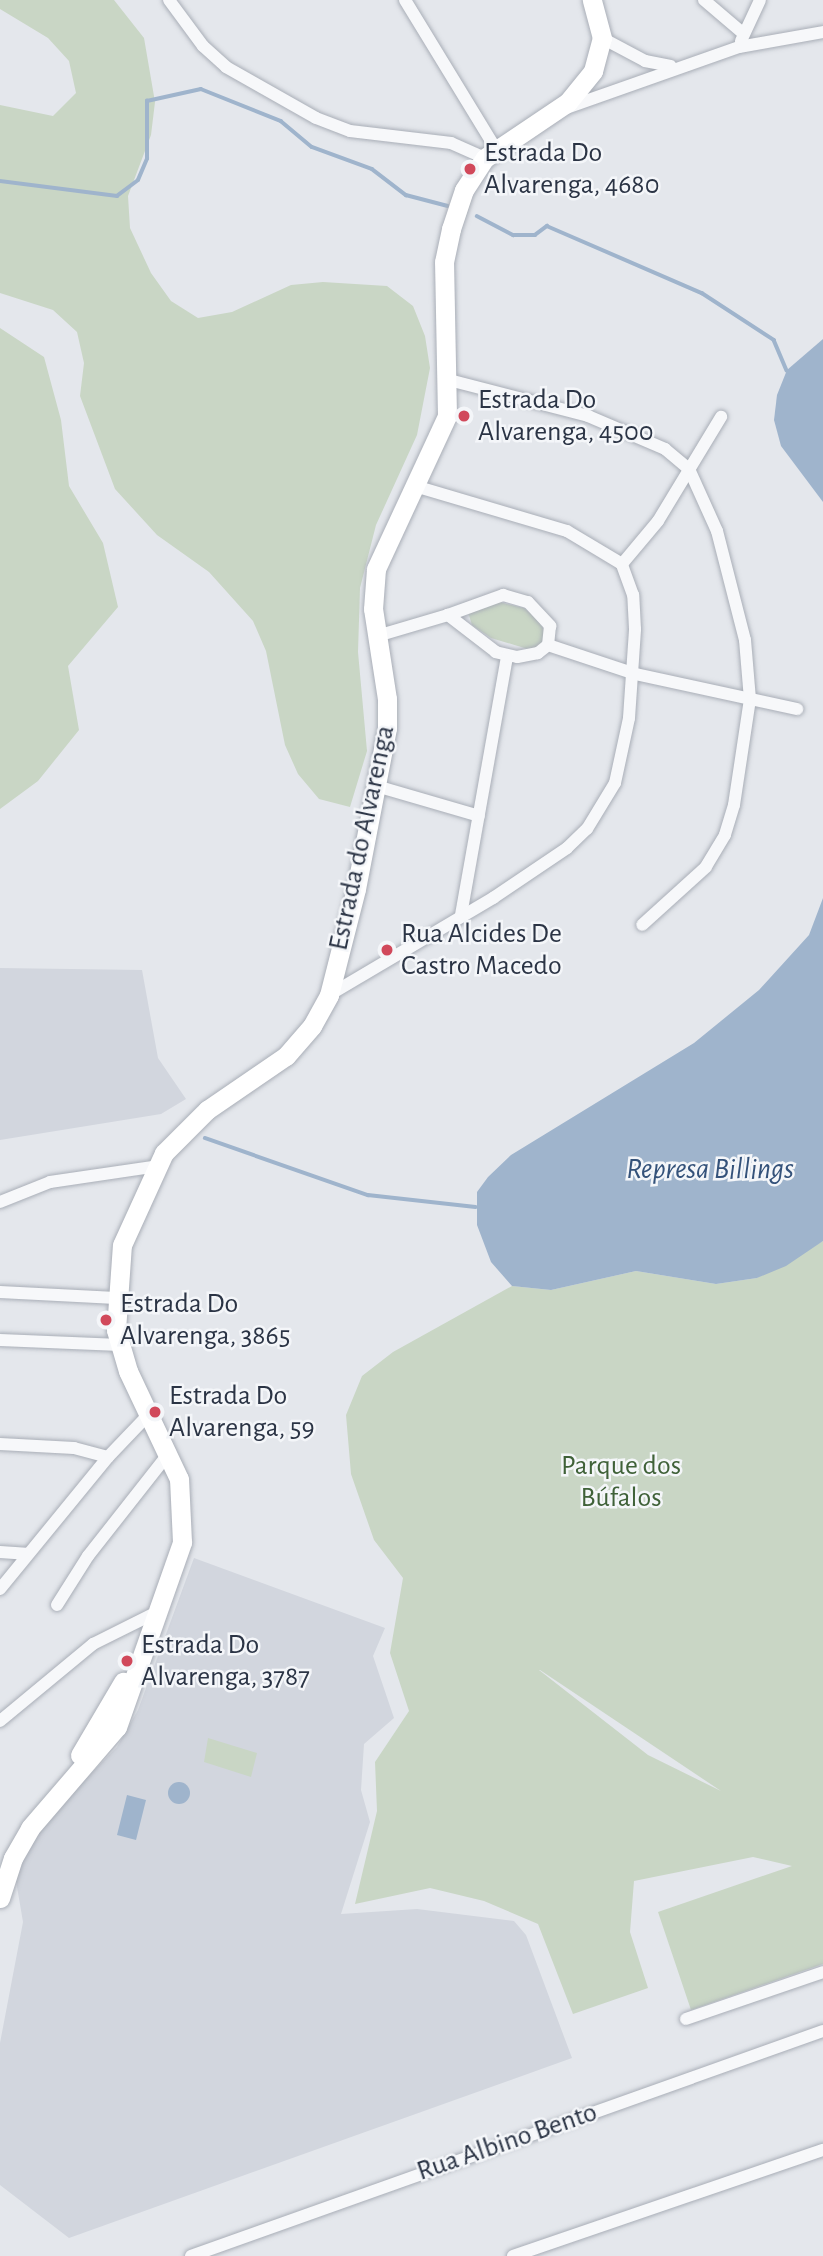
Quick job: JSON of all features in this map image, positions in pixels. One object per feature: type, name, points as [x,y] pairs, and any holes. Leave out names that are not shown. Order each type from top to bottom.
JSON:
[{"type":"main road","points":[[592,0],[602,38]]},
{"type":"main road","name":"Estrada do Alvarenga","points":[[0,1898],[13,1858],[30,1828],[117,1727],[176,1562],[184,1522],[179,1479],[120,1345],[116,1298],[122,1245],[158,1166],[185,1128],[286,1056],[312,1026],[329,995],[376,786],[387,709],[377,636],[376,569],[447,416],[449,380],[444,262],[464,190],[490,153],[553,113],[593,71],[602,38]]},
{"type":"main road","name":"Estrada do Alvarenga","points":[[0,1861],[16,1830],[89,1746],[141,1654]]},
{"type":"street","points":[[169,0],[203,46],[226,67],[316,118],[350,131],[451,142],[490,153]]},
{"type":"street","points":[[405,0],[490,153]]},
{"type":"street","points":[[704,0],[744,34]]},
{"type":"street","points":[[739,47],[760,0]]},
{"type":"street","points":[[553,113],[675,67],[739,47],[823,32]]},
{"type":"street","points":[[602,38],[645,61],[675,67]]},
{"type":"street","points":[[449,380],[588,416],[665,449],[689,469],[717,531],[745,640],[750,699],[734,805],[725,835],[706,867],[642,925]]},
{"type":"street","points":[[622,564],[658,521],[721,417]]},
{"type":"street","points":[[329,995],[516,884],[587,829],[614,783],[635,674],[633,595],[622,564],[567,531],[415,486]]},
{"type":"street","points":[[377,636],[448,615],[490,598],[514,596],[537,609],[546,620],[551,632],[548,645],[538,653],[507,656],[482,645],[448,615]]},
{"type":"street","points":[[548,645],[635,674],[797,709]]},
{"type":"street","points":[[461,915],[507,656]]},
{"type":"street","points":[[376,786],[479,816]]},
{"type":"street","points":[[0,1202],[50,1182],[158,1166]]},
{"type":"street","points":[[0,1292],[116,1298]]},
{"type":"street","points":[[0,1340],[120,1345]]},
{"type":"street","points":[[0,1589],[108,1457],[149,1414]]},
{"type":"street","points":[[0,1444],[74,1448],[108,1457]]},
{"type":"street","points":[[57,1605],[88,1556],[169,1453]]},
{"type":"street","points":[[0,1552],[26,1554]]},
{"type":"street","points":[[0,1721],[93,1644],[157,1612]]},
{"type":"street","points":[[686,2019],[823,1972]]},
{"type":"street","name":"Rua Albino Bento","points":[[192,2256],[823,2031]]},
{"type":"street","points":[[513,2256],[823,2151]]},
{"type":"shaded area","points":[[0,968],[142,970],[158,1058],[186,1099],[161,1114],[0,1140]]},
{"type":"shaded area","points":[[194,1558],[385,1628],[373,1656],[394,1718],[364,1744],[361,1790],[370,1822],[341,1914],[417,1909],[514,1921],[526,1935],[572,2058],[69,2238],[0,2185],[0,2043],[23,1922],[15,1875],[18,1857],[42,1823],[117,1747],[138,1710]]},
{"type":"green space","points":[[0,0],[114,0],[144,38],[155,102],[151,135],[128,196],[130,228],[151,273],[171,301],[198,318],[232,312],[291,285],[323,282],[387,286],[413,306],[425,336],[430,368],[417,435],[376,525],[360,588],[358,652],[367,751],[350,807],[319,799],[298,774],[285,745],[266,651],[253,621],[209,572],[157,535],[115,489],[80,396],[84,363],[77,332],[53,310],[0,293],[0,105],[53,116],[76,93],[69,61],[48,38],[0,9]]},
{"type":"green space","points":[[0,328],[44,357],[61,420],[69,486],[103,543],[118,607],[68,666],[79,730],[38,781],[0,809]]},
{"type":"green space","points":[[499,602],[524,608],[537,618],[545,632],[541,648],[531,650],[491,638],[472,625],[468,612]]},
{"type":"green space","name":"Parque dos Búfalos","points":[[823,1241],[823,1964],[691,2010],[658,1912],[792,1866],[753,1857],[634,1881],[630,1932],[648,1988],[573,2014],[538,1924],[484,1901],[430,1888],[355,1904],[377,1811],[375,1762],[409,1711],[390,1653],[403,1578],[374,1540],[351,1474],[346,1415],[362,1376],[393,1352],[512,1286],[551,1290],[636,1271],[716,1284],[757,1278]],"holes":[[[540,1670],[721,1791],[648,1755]]]},
{"type":"green space","points":[[208,1738],[257,1753],[251,1777],[204,1762]]},
{"type":"water","points":[[823,339],[823,502],[781,446],[774,420],[777,395],[787,370]]},
{"type":"water","name":"Represa Billings","points":[[823,898],[823,1241],[786,1266],[757,1278],[716,1284],[636,1271],[551,1290],[512,1286],[491,1262],[477,1225],[477,1192],[488,1177],[511,1155],[694,1043],[759,990],[809,935]]},
{"type":"water","points":[[179,1782],[187,1785],[190,1793],[187,1801],[179,1804],[171,1801],[168,1793],[171,1785]]},
{"type":"water","points":[[127,1795],[146,1800],[136,1840],[117,1835]]},
{"type":"waterway","points":[[0,181],[117,196],[138,180],[147,159],[147,101],[201,89],[281,121],[312,147],[372,169],[406,195],[448,206]]},
{"type":"waterway","points":[[477,216],[513,235],[535,235],[547,226],[702,293],[774,340],[787,370]]},
{"type":"waterway","points":[[205,1138],[368,1195],[475,1207]]},
{"type":"place","name":"Estrada Do Alvarenga, 4680","points":[[470,169]]},
{"type":"place","name":"Estrada Do Alvarenga, 4500","points":[[464,416]]},
{"type":"place","name":"Rua Alcides De Castro Macedo","points":[[387,950]]},
{"type":"place","name":"Estrada Do Alvarenga, 3865","points":[[106,1320]]},
{"type":"place","name":"Estrada Do Alvarenga, 59","points":[[155,1412]]},
{"type":"place","name":"Estrada Do Alvarenga, 3787","points":[[127,1661]]}]
